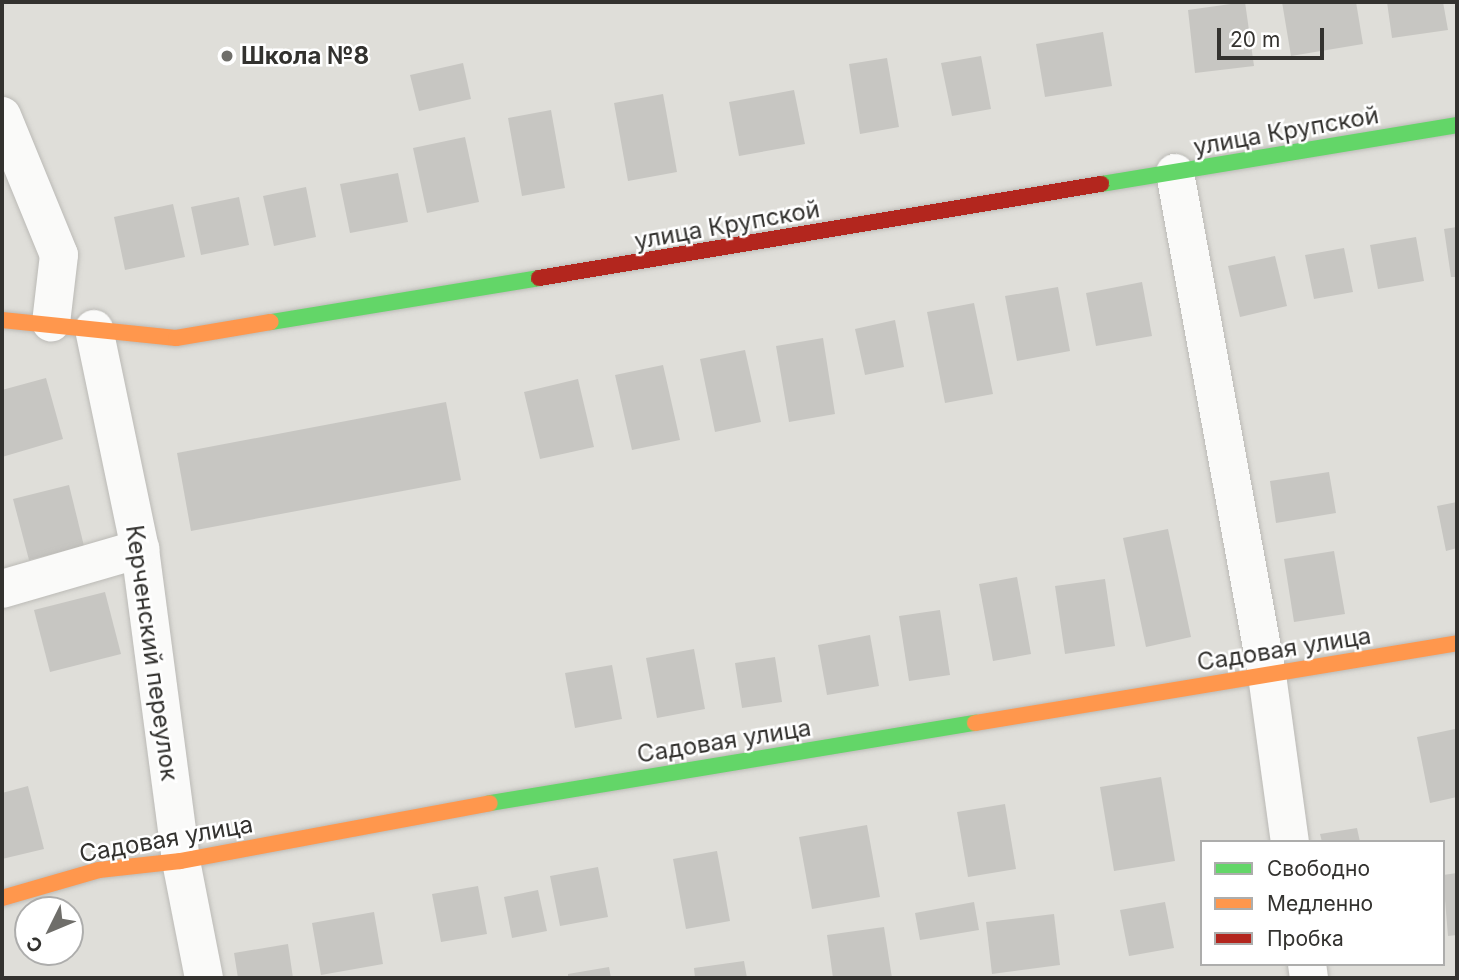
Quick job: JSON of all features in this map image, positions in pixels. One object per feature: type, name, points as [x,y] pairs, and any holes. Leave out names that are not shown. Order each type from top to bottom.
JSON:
[{"type":"main road","name":"улица Крупской","points":[[2,320],[176,338],[245,329],[1457,125]]},
{"type":"main road","name":"Садовая улица","points":[[2,898],[99,870],[181,861],[496,802],[1457,643]]},
{"type":"street","points":[[2,116],[59,255],[51,324]]},
{"type":"street","points":[[1175,173],[1267,675],[1290,840]]},
{"type":"street","name":"Керченский переулок","points":[[94,329],[140,549],[181,861],[204,978]]},
{"type":"street","points":[[2,589],[140,549]]},
{"type":"building","points":[[1245,2],[1254,66],[1195,73],[1188,10]]},
{"type":"building","points":[[1282,2],[1356,2],[1363,44],[1291,56]]},
{"type":"building","points":[[1387,2],[1443,2],[1448,30],[1392,38]]},
{"type":"building","points":[[1103,32],[1112,86],[1045,97],[1036,44]]},
{"type":"building","points":[[981,56],[991,109],[952,116],[941,63]]},
{"type":"building","points":[[887,58],[899,127],[860,134],[849,64]]},
{"type":"building","points":[[463,63],[471,99],[419,111],[410,75]]},
{"type":"building","points":[[794,90],[805,144],[739,156],[729,102]]},
{"type":"building","points":[[663,94],[677,172],[628,181],[614,103]]},
{"type":"building","points":[[551,110],[565,188],[522,196],[508,118]]},
{"type":"building","points":[[465,137],[479,202],[427,213],[413,148]]},
{"type":"building","points":[[398,173],[408,222],[350,233],[340,184]]},
{"type":"building","points":[[306,187],[316,237],[274,246],[263,196]]},
{"type":"building","points":[[239,197],[249,245],[201,255],[191,207]]},
{"type":"building","points":[[173,204],[185,257],[125,270],[114,217]]},
{"type":"building","points":[[1457,227],[1457,277],[1451,277],[1444,229]]},
{"type":"building","points":[[1416,237],[1424,281],[1378,289],[1370,245]]},
{"type":"building","points":[[1344,248],[1353,292],[1314,299],[1305,255]]},
{"type":"building","points":[[1275,256],[1287,306],[1240,317],[1228,266]]},
{"type":"building","points":[[1142,282],[1152,336],[1096,346],[1086,293]]},
{"type":"building","points":[[1058,287],[1070,351],[1017,361],[1005,296]]},
{"type":"building","points":[[974,303],[993,394],[945,403],[927,312]]},
{"type":"building","points":[[895,320],[904,367],[865,375],[855,329]]},
{"type":"building","points":[[823,338],[835,414],[789,422],[776,346]]},
{"type":"building","points":[[745,350],[761,422],[715,432],[700,359]]},
{"type":"building","points":[[663,365],[680,440],[632,450],[615,375]]},
{"type":"building","points":[[46,378],[63,439],[2,457],[2,390]]},
{"type":"building","points":[[578,379],[594,447],[540,459],[524,392]]},
{"type":"building","points":[[446,402],[461,480],[191,531],[177,453]]},
{"type":"building","points":[[1329,472],[1336,513],[1276,523],[1270,481]]},
{"type":"building","points":[[69,485],[84,546],[29,560],[13,499]]},
{"type":"building","points":[[1457,502],[1457,548],[1446,551],[1437,506]]},
{"type":"building","points":[[1168,529],[1191,637],[1146,647],[1123,538]]},
{"type":"building","points":[[1334,551],[1345,614],[1294,622],[1284,559]]},
{"type":"building","points":[[1017,577],[1031,654],[993,661],[979,584]]},
{"type":"building","points":[[1105,579],[1115,646],[1065,654],[1055,586]]},
{"type":"building","points":[[105,592],[121,654],[50,672],[34,610]]},
{"type":"building","points":[[940,610],[950,675],[909,681],[899,616]]},
{"type":"building","points":[[870,635],[879,686],[827,695],[818,645]]},
{"type":"building","points":[[694,649],[705,709],[657,718],[646,658]]},
{"type":"building","points":[[775,657],[782,702],[742,708],[735,663]]},
{"type":"building","points":[[612,665],[622,719],[575,728],[565,673]]},
{"type":"building","points":[[1455,729],[1457,797],[1430,803],[1417,737]]},
{"type":"building","points":[[1161,777],[1175,861],[1114,871],[1100,787]]},
{"type":"building","points":[[28,786],[44,849],[2,859],[2,793]]},
{"type":"building","points":[[1005,804],[1016,869],[968,877],[957,812]]},
{"type":"building","points":[[867,825],[880,897],[812,909],[799,837]]},
{"type":"building","points":[[1357,828],[1360,840],[1322,840],[1320,834]]},
{"type":"building","points":[[717,851],[730,921],[686,929],[673,859]]},
{"type":"building","points":[[598,867],[608,917],[560,926],[550,876]]},
{"type":"building","points":[[1457,873],[1457,935],[1448,936],[1445,875]]},
{"type":"building","points":[[478,886],[487,934],[441,942],[432,894]]},
{"type":"building","points":[[538,890],[547,931],[512,938],[504,897]]},
{"type":"building","points":[[974,902],[979,930],[920,940],[915,913]]},
{"type":"building","points":[[1165,902],[1174,948],[1129,956],[1120,910]]},
{"type":"building","points":[[374,912],[383,964],[321,975],[312,923]]},
{"type":"building","points":[[1054,914],[1060,965],[992,974],[986,922]]},
{"type":"building","points":[[884,927],[892,978],[833,978],[827,935]]},
{"type":"building","points":[[288,944],[293,978],[238,978],[234,953]]},
{"type":"building","points":[[744,961],[747,978],[695,978],[694,968]]},
{"type":"building","points":[[609,967],[611,978],[568,978],[568,974]]},
{"type":"traffic: fast","points":[[1101,184],[1457,125]]},
{"type":"traffic: fast","points":[[271,322],[539,278]]},
{"type":"traffic: fast","points":[[490,803],[975,723]]},
{"type":"traffic: slow","points":[[2,320],[176,338],[271,322]]},
{"type":"traffic: slow","points":[[975,723],[1457,643]]},
{"type":"traffic: slow","points":[[2,898],[99,870],[181,861],[490,803]]},
{"type":"traffic: jam","points":[[539,278],[1101,184]]},
{"type":"place","name":"Школа №8","points":[[227,56]]}]
